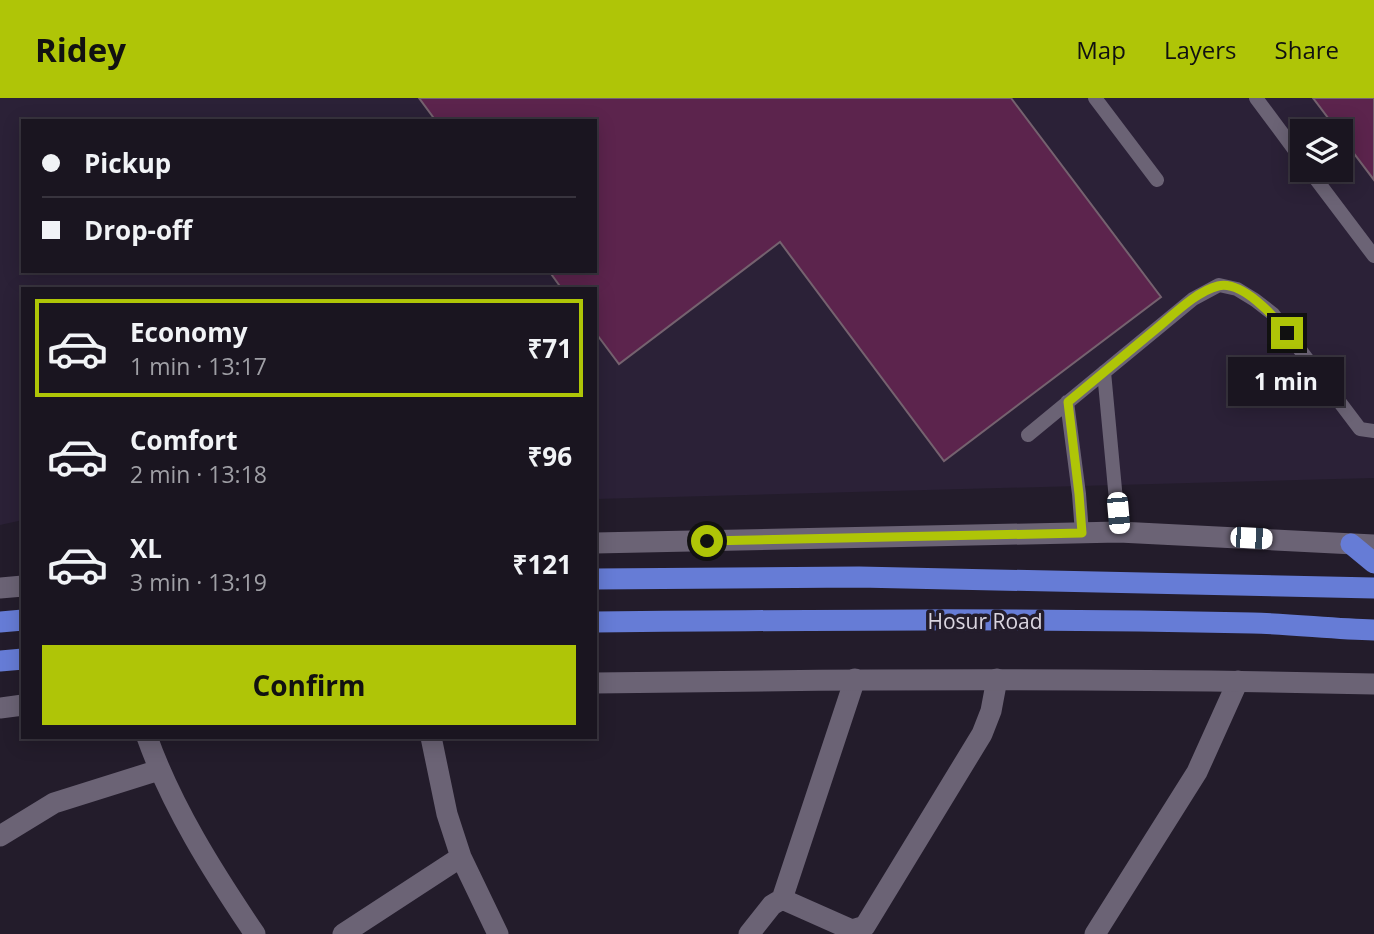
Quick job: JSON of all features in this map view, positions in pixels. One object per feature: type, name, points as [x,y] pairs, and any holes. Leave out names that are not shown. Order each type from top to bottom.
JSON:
[{"type":"highway","points":[[1351,544],[1374,563]]},
{"type":"highway","name":"Hosur Road","points":[[597,579],[859,577],[1374,588]]},
{"type":"highway","points":[[0,622],[21,620]]},
{"type":"highway","name":"Hosur Road","points":[[597,622],[1062,620],[1257,623],[1374,630]]},
{"type":"highway","points":[[0,661],[21,659]]},
{"type":"street","points":[[597,543],[1119,532],[1374,545]]},
{"type":"street","points":[[0,588],[21,586]]},
{"type":"street","points":[[749,934],[772,905],[782,899],[855,679]]},
{"type":"street","points":[[782,899],[852,930],[865,926],[982,734],[991,711],[997,679]]},
{"type":"street","points":[[597,683],[997,679],[1374,684]]},
{"type":"street","points":[[1095,934],[1197,772],[1238,681]]},
{"type":"street","points":[[0,708],[21,705]]},
{"type":"street","points":[[148,739],[159,770],[222,886],[254,934]]},
{"type":"street","points":[[431,739],[447,814],[461,858],[498,934]]},
{"type":"street","points":[[0,836],[54,803],[159,770]]},
{"type":"street","points":[[343,934],[461,858]]},
{"type":"lane","points":[[1096,98],[1157,180]]},
{"type":"lane","points":[[1256,98],[1290,144]]},
{"type":"lane","points":[[1319,182],[1374,256]]},
{"type":"lane","points":[[1028,435],[1193,299],[1220,285],[1237,289],[1273,314],[1360,429],[1374,432]]},
{"type":"lane","points":[[1104,372],[1119,532]]},
{"type":"lane","points":[[1068,402],[1082,533]]},
{"type":"shaded area","points":[[0,98],[1374,98],[1374,478],[597,499],[597,287],[21,287],[21,520],[0,525]]},
{"type":"building","points":[[419,98],[1011,98],[1161,297],[944,461],[780,242],[619,364],[597,335],[597,287],[561,287],[550,273],[597,273],[597,119],[435,119]]},
{"type":"building","points":[[1313,98],[1374,98],[1374,180],[1353,152],[1353,119],[1329,119]]},
{"type":"route","points":[[707,541],[1082,533],[1068,402],[1193,299],[1220,285],[1237,289],[1255,300],[1273,314],[1287,333]]}]
